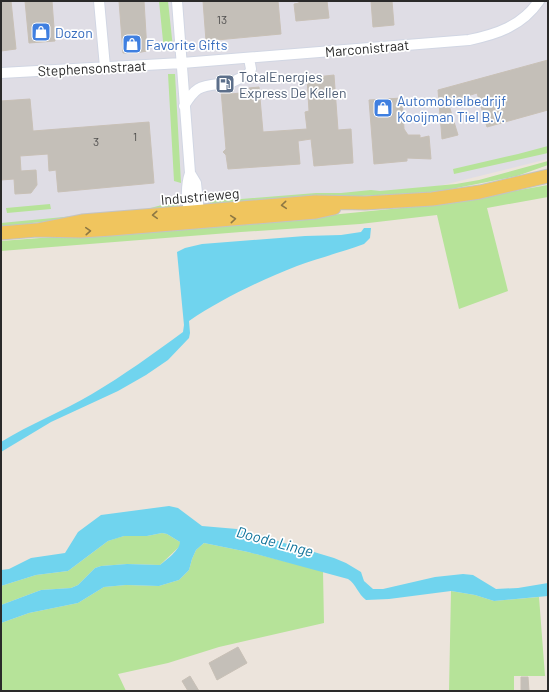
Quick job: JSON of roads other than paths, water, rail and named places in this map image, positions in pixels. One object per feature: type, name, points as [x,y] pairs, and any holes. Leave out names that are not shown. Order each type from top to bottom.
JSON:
[{"type":"main road","name":"Industrieweg","points":[[522,182],[548,172]]},
{"type":"main road","name":"Industrieweg","points":[[1,233],[38,230],[82,221],[194,215],[316,212],[365,203],[432,199],[480,192],[548,176]]},
{"type":"street","points":[[99,1],[104,67]]},
{"type":"street","points":[[177,1],[190,173],[196,183],[194,215]]},
{"type":"street","name":"Marconistraat","points":[[182,63],[469,40],[492,35],[515,25],[534,8],[539,1]]},
{"type":"street","points":[[230,83],[249,74],[251,69],[249,58]]},
{"type":"street","name":"Stephensonstraat","points":[[1,73],[182,63]]},
{"type":"street","points":[[184,106],[197,88],[205,85],[219,84]]},
{"type":"water","points":[[364,228],[371,228],[370,238],[364,244],[283,271],[214,305],[189,321],[189,338],[168,360],[118,391],[51,422],[1,452],[1,442],[23,429],[92,394],[127,372],[183,332],[184,325],[177,252],[185,248],[202,244],[305,236],[341,235],[361,232]]},
{"type":"water","name":"Doode Linge","points":[[169,506],[178,508],[202,526],[237,529],[334,558],[361,572],[364,581],[373,589],[383,589],[435,577],[463,574],[473,575],[496,589],[518,588],[548,583],[548,596],[494,601],[475,595],[451,591],[389,599],[366,600],[348,579],[248,552],[204,543],[196,550],[189,570],[179,580],[159,586],[126,585],[104,587],[78,603],[29,613],[1,623],[1,605],[41,590],[71,588],[78,585],[95,568],[101,566],[127,564],[160,565],[178,548],[180,542],[167,534],[162,533],[147,536],[124,536],[108,541],[68,571],[36,575],[1,586],[1,570],[9,569],[31,558],[65,553],[78,532],[101,515]]},
{"type":"place","name":"Dozon","points":[[41,32]]},
{"type":"place","name":"Favorite Gifts","points":[[132,44]]},
{"type":"place","name":"TotalEnergies Express De Kellen","points":[[225,84]]},
{"type":"place","name":"Automobielbedrijf Kooijman Tiel B.V.","points":[[383,108]]}]
